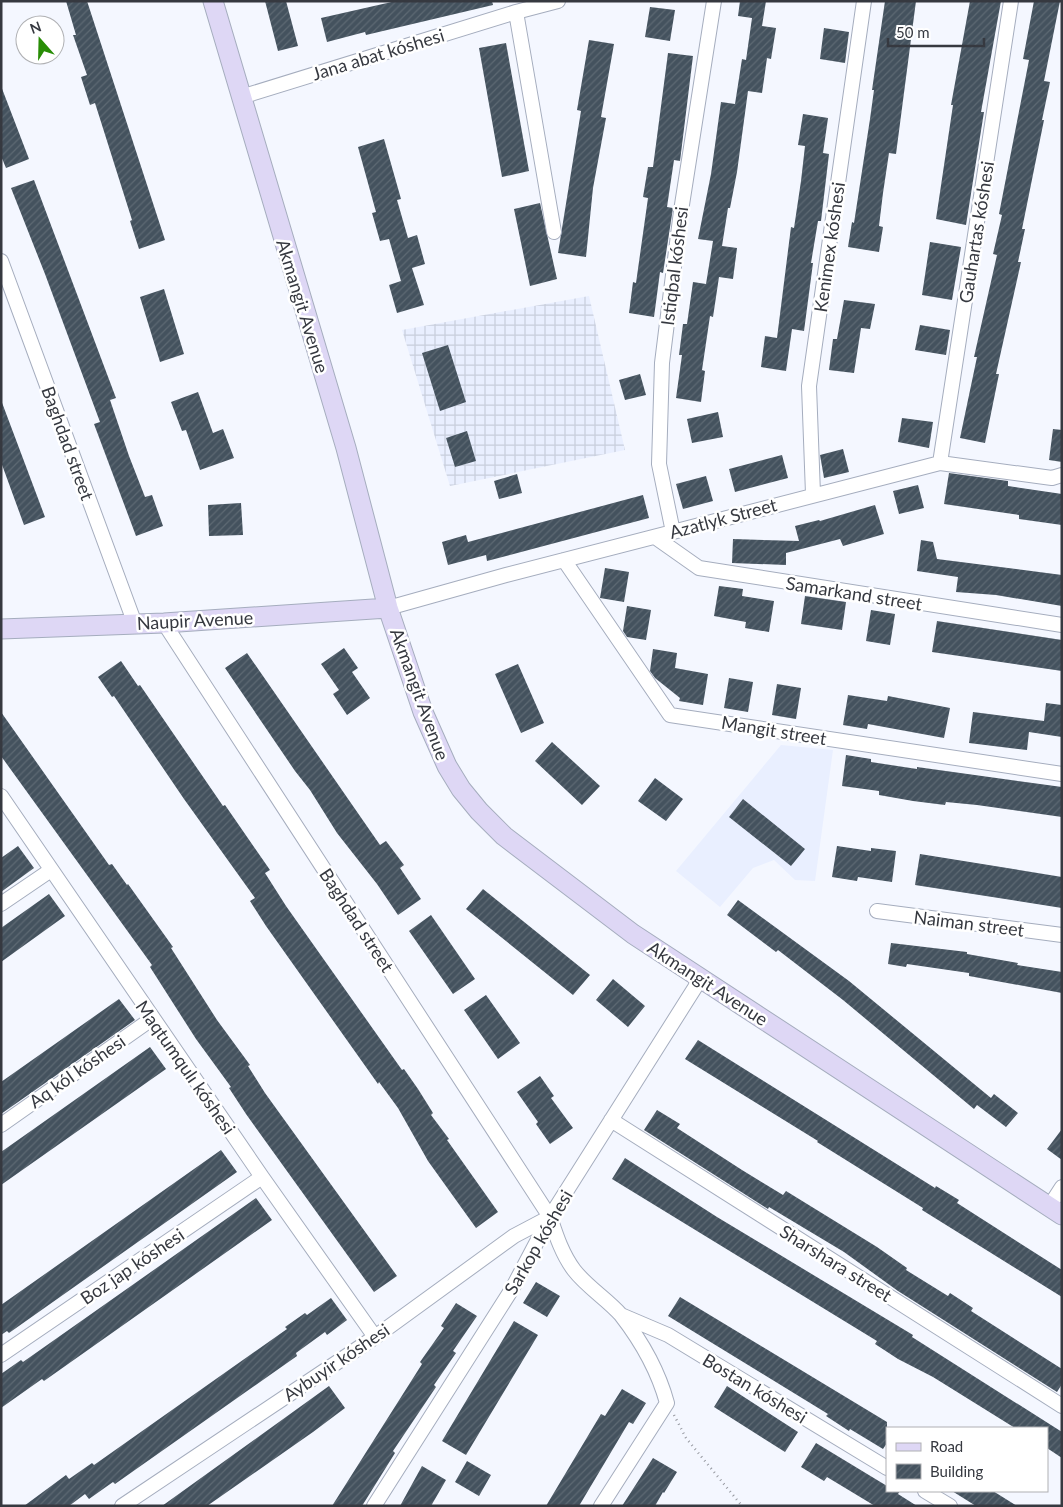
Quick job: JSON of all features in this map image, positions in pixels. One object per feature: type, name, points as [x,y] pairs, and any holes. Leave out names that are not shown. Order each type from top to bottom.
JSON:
[{"type":"street","name":"Akmangit Avenue","points":[[213,1],[346,448],[388,608],[424,712],[447,766],[478,811],[518,846],[633,934],[1055,1211]]},
{"type":"street","name":"Jana abat kóshesi","points":[[241,97],[516,12],[558,1]]},
{"type":"street","name":"Istiqbal kóshesi","points":[[673,532],[659,464],[662,363],[680,211],[714,1]]},
{"type":"street","name":"Kenimex kóshesi","points":[[813,494],[809,386],[864,1]]},
{"type":"street","name":"Gauhartas kóshesi","points":[[940,463],[1011,1]]},
{"type":"street","points":[[516,12],[554,232]]},
{"type":"street","name":"Baghdad street","points":[[1,261],[134,624]]},
{"type":"street","name":"Azatlyk Street","points":[[388,608],[813,494],[940,463],[1052,478],[1062,475]]},
{"type":"street","name":"Samarkand street","points":[[655,537],[699,568],[1062,625]]},
{"type":"street","name":"Mangit street","points":[[564,560],[670,715],[1062,774]]},
{"type":"street","name":"Naupir Avenue","points":[[1,629],[164,623],[388,608]]},
{"type":"street","name":"Baghdad street","points":[[164,623],[550,1218],[562,1249],[574,1270],[620,1315]]},
{"type":"street","name":"Maqtumqulı kóshesi","points":[[1,796],[262,1177],[375,1337]]},
{"type":"street","points":[[1,904],[50,870]]},
{"type":"street","name":"Naiman street","points":[[877,911],[1062,935]]},
{"type":"street","name":"Sarkop kóshesi","points":[[374,1506],[512,1289],[550,1218],[701,978]]},
{"type":"street","name":"Aq kól kóshesi","points":[[1,1125],[153,1018]]},
{"type":"street","name":"Sharshara street","points":[[610,1120],[1062,1406]]},
{"type":"street","name":"Boz jap kóshesi","points":[[1,1355],[262,1177]]},
{"type":"street","points":[[1055,1211],[1062,1187]]},
{"type":"street","name":"Aybuyir kóshesi","points":[[122,1506],[375,1337],[514,1236],[550,1218]]},
{"type":"street","points":[[601,1506],[667,1403],[660,1377],[649,1356],[620,1315]]},
{"type":"street","name":"Bostan kóshesi","points":[[620,1315],[668,1335],[886,1467]]},
{"type":"street","points":[[927,1492],[950,1506]]},
{"type":"path","points":[[667,1403],[686,1438],[742,1506]]},
{"type":"shaded area","points":[[589,296],[625,450],[450,486],[402,330]]},
{"type":"shaded area","points":[[781,745],[833,750],[815,881],[795,880],[774,860],[753,868],[720,907],[676,871]]},
{"type":"building","points":[[66,1],[87,1],[165,240],[139,249],[130,221],[132,220],[95,103],[90,105],[81,77],[87,75],[73,35],[76,35]]},
{"type":"building","points":[[265,1],[286,1],[298,46],[278,51]]},
{"type":"building","points":[[396,1],[492,1],[493,5],[366,35],[365,32],[327,42],[321,18]]},
{"type":"building","points":[[740,1],[766,1],[762,26],[776,28],[771,59],[767,58],[762,93],[748,91],[737,172],[730,208],[728,208],[722,246],[737,248],[733,279],[719,277],[713,317],[710,316],[702,370],[705,371],[701,402],[676,398],[682,355],[679,355],[683,324],[687,324],[693,282],[706,284],[713,241],[698,239],[711,174],[721,102],[735,104],[742,59],[746,60],[752,18],[738,16]]},
{"type":"building","points":[[885,1],[916,1],[896,154],[889,153],[883,193],[879,226],[883,227],[879,252],[848,247],[852,222],[854,223],[870,119],[874,90],[872,90]]},
{"type":"building","points":[[970,1],[1001,1],[981,112],[984,112],[966,225],[936,219],[953,105],[951,105]]},
{"type":"building","points":[[1034,1],[1060,1],[1044,81],[1050,82],[1022,229],[1025,229],[1018,262],[1021,262],[996,374],[999,374],[985,443],[960,438],[977,357],[974,357],[997,255],[993,254],[1002,215],[999,214],[1029,60],[1023,59]]},
{"type":"building","points":[[650,7],[675,10],[670,41],[645,37]]},
{"type":"building","points":[[824,28],[849,32],[845,63],[820,59]]},
{"type":"building","points":[[589,40],[614,44],[601,117],[606,118],[593,188],[586,257],[558,253],[581,111],[577,110]]},
{"type":"building","points":[[506,43],[529,171],[502,177],[479,48]]},
{"type":"building","points":[[668,53],[693,56],[680,161],[674,160],[667,207],[673,208],[663,273],[660,272],[654,317],[629,313],[633,282],[636,283],[648,198],[643,197],[648,167],[653,167]]},
{"type":"building","points":[[1,86],[29,159],[6,168],[1,156]]},
{"type":"building","points":[[803,114],[828,118],[823,153],[829,154],[821,221],[818,221],[811,263],[813,263],[804,331],[792,329],[786,371],[761,367],[765,336],[777,338],[791,227],[794,228],[801,181],[805,146],[798,145]]},
{"type":"building","points":[[384,139],[401,199],[397,200],[408,238],[417,235],[425,264],[412,268],[424,305],[397,313],[389,285],[401,281],[389,239],[380,241],[372,213],[376,212],[358,147]]},
{"type":"building","points":[[34,180],[116,398],[110,400],[129,456],[145,497],[152,495],[163,526],[136,536],[94,424],[100,422],[11,188]]},
{"type":"building","points":[[540,203],[557,279],[530,286],[514,209]]},
{"type":"building","points":[[930,242],[961,247],[952,300],[922,295]]},
{"type":"building","points":[[164,289],[184,354],[160,362],[140,297]]},
{"type":"building","points":[[844,300],[875,304],[870,329],[861,328],[854,373],[829,370],[833,339],[837,339]]},
{"type":"building","points":[[920,325],[950,330],[946,355],[915,350]]},
{"type":"building","points":[[448,345],[466,402],[440,411],[422,353]]},
{"type":"building","points":[[640,374],[646,395],[625,400],[619,380]]},
{"type":"building","points":[[198,392],[213,433],[223,429],[234,458],[200,470],[186,430],[182,431],[171,402]]},
{"type":"building","points":[[1,400],[45,517],[24,525],[1,462]]},
{"type":"building","points":[[718,412],[723,437],[692,443],[687,419]]},
{"type":"building","points":[[902,418],[933,422],[929,448],[898,442]]},
{"type":"building","points":[[1053,429],[1062,430],[1062,462],[1049,460]]},
{"type":"building","points":[[467,431],[476,461],[455,467],[446,438]]},
{"type":"building","points":[[843,449],[849,472],[824,478],[820,455]]},
{"type":"building","points":[[782,455],[788,478],[735,492],[729,469]]},
{"type":"building","points":[[949,473],[1008,481],[1008,486],[1062,494],[1062,525],[1019,519],[1019,515],[944,504]]},
{"type":"building","points":[[517,474],[522,493],[499,499],[494,481]]},
{"type":"building","points":[[706,476],[713,501],[683,509],[676,484]]},
{"type":"building","points":[[918,485],[924,508],[899,514],[893,491]]},
{"type":"building","points":[[643,495],[649,518],[487,561],[486,555],[448,565],[442,542],[466,535],[468,542]]},
{"type":"building","points":[[241,503],[243,535],[209,536],[208,505]]},
{"type":"building","points":[[875,505],[884,534],[843,546],[840,539],[786,553],[786,565],[732,563],[733,539],[799,541],[795,526],[820,521]]},
{"type":"building","points":[[921,540],[933,542],[937,559],[1062,575],[1062,606],[996,595],[956,592],[958,577],[917,571]]},
{"type":"building","points":[[605,568],[629,572],[624,602],[600,598]]},
{"type":"building","points":[[719,586],[743,589],[742,596],[774,601],[769,632],[745,628],[746,622],[714,616]]},
{"type":"building","points":[[805,596],[846,602],[842,630],[801,624]]},
{"type":"building","points":[[627,606],[651,610],[646,640],[627,637],[623,631]]},
{"type":"building","points":[[871,610],[895,614],[890,645],[866,641]]},
{"type":"building","points":[[937,621],[1062,640],[1062,671],[932,652]]},
{"type":"building","points":[[344,648],[358,668],[352,672],[370,698],[347,715],[333,694],[339,690],[321,664]]},
{"type":"building","points":[[653,649],[677,653],[675,668],[708,674],[703,705],[679,701],[680,698],[655,678],[650,671]]},
{"type":"building","points":[[247,653],[380,845],[386,841],[404,865],[400,868],[421,899],[398,915],[377,884],[337,833],[310,790],[225,668]]},
{"type":"building","points":[[121,661],[138,686],[140,685],[223,806],[225,805],[270,870],[265,873],[286,906],[402,1070],[404,1069],[418,1089],[433,1113],[431,1115],[449,1139],[447,1140],[498,1212],[476,1228],[428,1161],[398,1108],[379,1082],[378,1084],[266,926],[250,901],[255,898],[184,799],[114,696],[112,697],[98,677]]},
{"type":"building","points":[[518,664],[544,723],[521,733],[495,674]]},
{"type":"building","points":[[729,678],[753,682],[748,712],[724,708]]},
{"type":"building","points":[[777,684],[801,688],[796,719],[772,715]]},
{"type":"building","points":[[848,695],[887,701],[888,696],[950,708],[944,738],[868,724],[867,729],[843,725]]},
{"type":"building","points":[[1046,703],[1062,705],[1062,737],[1029,732],[1027,750],[969,743],[973,712],[1044,721]]},
{"type":"building","points":[[1,712],[109,865],[112,864],[128,884],[173,947],[171,948],[217,1020],[250,1065],[248,1066],[265,1093],[397,1276],[374,1292],[246,1114],[229,1088],[231,1087],[196,1039],[150,967],[152,965],[1,756]]},
{"type":"building","points":[[552,742],[600,786],[582,805],[535,761]]},
{"type":"building","points":[[846,755],[871,759],[871,762],[917,769],[917,767],[1062,787],[1062,817],[977,805],[946,802],[945,805],[913,801],[879,795],[879,791],[842,786]]},
{"type":"building","points":[[655,778],[683,799],[666,821],[638,801]]},
{"type":"building","points":[[743,799],[805,849],[791,866],[729,817]]},
{"type":"building","points":[[18,846],[34,868],[1,892],[1,858]]},
{"type":"building","points":[[837,846],[871,851],[871,848],[896,851],[892,882],[858,877],[857,881],[832,877]]},
{"type":"building","points":[[920,854],[1062,877],[1062,908],[915,885]]},
{"type":"building","points":[[483,889],[590,975],[573,995],[466,909]]},
{"type":"building","points":[[49,894],[65,916],[1,962],[1,928]]},
{"type":"building","points":[[738,900],[849,981],[991,1098],[994,1094],[1018,1113],[1006,1127],[977,1105],[974,1109],[843,1000],[778,950],[776,952],[727,915]]},
{"type":"building","points":[[431,915],[475,979],[453,994],[409,931]]},
{"type":"building","points":[[891,943],[967,952],[967,954],[1018,963],[1017,965],[1062,972],[1062,993],[969,976],[969,973],[907,964],[906,967],[888,964]]},
{"type":"building","points":[[613,979],[645,1006],[628,1027],[596,1000]]},
{"type":"building","points":[[486,995],[520,1043],[498,1059],[464,1010]]},
{"type":"building","points":[[119,999],[135,1020],[1,1114],[1,1082]]},
{"type":"building","points":[[698,1040],[935,1188],[936,1186],[959,1200],[957,1203],[1062,1270],[1062,1297],[922,1210],[923,1208],[818,1141],[685,1059]]},
{"type":"building","points":[[150,1047],[166,1069],[1,1185],[1,1152]]},
{"type":"building","points":[[540,1076],[554,1096],[551,1098],[573,1128],[550,1144],[536,1124],[538,1122],[517,1092]]},
{"type":"building","points":[[657,1110],[680,1124],[677,1128],[742,1170],[783,1195],[786,1191],[877,1247],[907,1268],[906,1270],[948,1296],[950,1293],[973,1308],[971,1311],[1062,1369],[1062,1384],[1057,1392],[898,1291],[844,1252],[769,1207],[768,1209],[644,1130]]},
{"type":"building","points":[[1062,1129],[1062,1160],[1047,1149]]},
{"type":"building","points":[[221,1150],[237,1172],[9,1333],[7,1331],[1,1335],[1,1305]]},
{"type":"building","points":[[625,1158],[717,1217],[913,1335],[912,1337],[1062,1432],[1062,1458],[1048,1449],[1048,1427],[1013,1427],[933,1377],[898,1359],[875,1344],[877,1341],[612,1179]]},
{"type":"building","points":[[256,1198],[272,1220],[44,1381],[42,1379],[1,1408],[1,1374],[21,1360],[23,1362]]},
{"type":"building","points":[[536,1282],[560,1296],[547,1317],[523,1303]]},
{"type":"building","points":[[680,1297],[887,1422],[886,1444],[883,1449],[850,1429],[849,1431],[826,1416],[828,1414],[668,1316]]},
{"type":"building","points":[[331,1298],[347,1320],[327,1335],[325,1332],[296,1353],[297,1356],[115,1484],[113,1482],[89,1499],[85,1494],[69,1506],[24,1506],[66,1475],[69,1479],[92,1463],[94,1465],[287,1329],[285,1327],[305,1313],[307,1315]]},
{"type":"building","points":[[456,1303],[477,1316],[453,1351],[456,1353],[434,1385],[436,1387],[393,1451],[395,1453],[362,1506],[332,1506],[422,1364],[420,1362],[444,1328],[441,1326]]},
{"type":"building","points":[[514,1321],[538,1335],[466,1455],[442,1441]]},
{"type":"building","points":[[329,1386],[345,1408],[313,1432],[207,1506],[162,1506]]},
{"type":"building","points":[[727,1386],[798,1432],[785,1452],[714,1407]]},
{"type":"building","points":[[622,1389],[646,1403],[633,1424],[629,1422],[579,1506],[546,1506],[601,1414],[605,1416]]},
{"type":"building","points":[[816,1443],[886,1485],[886,1492],[899,1492],[898,1494],[917,1506],[875,1506],[827,1477],[824,1481],[801,1467]]},
{"type":"building","points":[[653,1458],[677,1472],[664,1493],[655,1506],[622,1506]]},
{"type":"building","points":[[467,1461],[491,1475],[479,1496],[455,1482]]},
{"type":"building","points":[[422,1466],[446,1480],[431,1506],[400,1506]]},
{"type":"building","points":[[954,1492],[995,1492],[1017,1506],[976,1506]]}]
